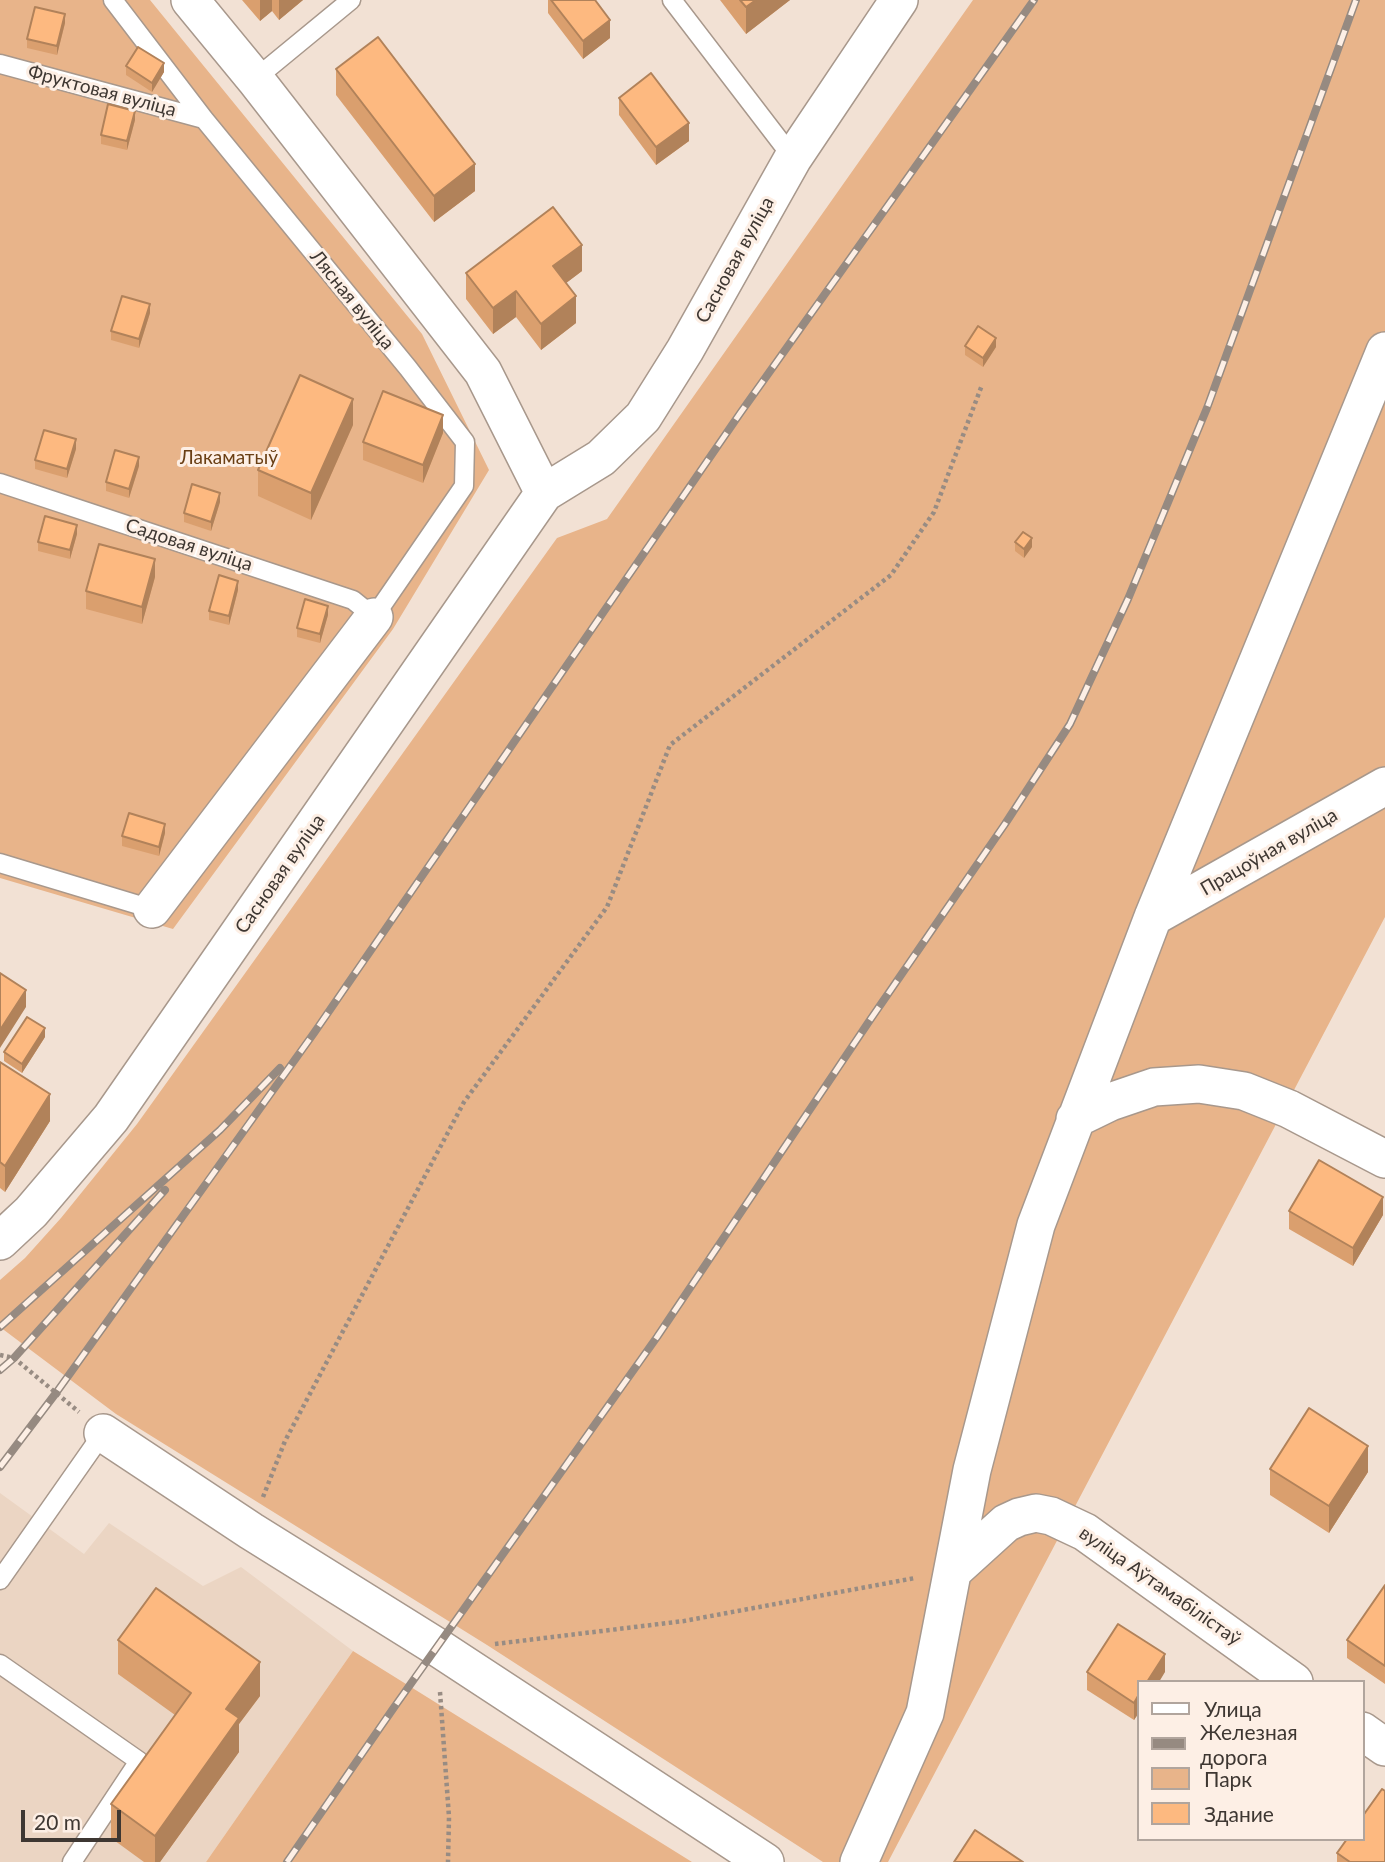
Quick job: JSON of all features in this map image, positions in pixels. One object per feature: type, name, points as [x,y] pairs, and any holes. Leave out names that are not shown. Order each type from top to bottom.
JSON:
[{"type":"street","points":[[190,0],[255,79],[483,372],[544,493]]},
{"type":"street","name":"Сасновая вуліца","points":[[0,1241],[31,1212],[111,1118],[544,493],[601,458],[643,417],[685,350],[793,158],[899,0]]},
{"type":"street","points":[[859,1862],[925,1713],[972,1470],[1035,1224],[1153,917],[1385,351]]},
{"type":"street","points":[[152,909],[374,617]]},
{"type":"street","name":"Працоўная вуліца","points":[[1153,917],[1385,786]]},
{"type":"street","points":[[1075,1119],[1110,1102],[1154,1087],[1199,1084],[1244,1091],[1289,1109],[1385,1159]]},
{"type":"street","points":[[103,1433],[765,1862]]},
{"type":"street","name":"вуліца Аўтамабілістаў","points":[[953,1571],[1006,1523],[1036,1513],[1051,1516],[1085,1532],[1291,1680]]},
{"type":"street","points":[[1364,1732],[1385,1747]]},
{"type":"lane","name":"Лясная вуліца","points":[[113,0],[204,119],[465,442],[464,486],[374,617]]},
{"type":"lane","points":[[255,79],[351,0]]},
{"type":"lane","points":[[671,0],[793,158]]},
{"type":"lane","name":"Фруктовая вуліца","points":[[0,64],[204,119]]},
{"type":"lane","name":"Садовая вуліца","points":[[0,483],[353,600],[374,617]]},
{"type":"lane","points":[[0,863],[152,909]]},
{"type":"lane","points":[[0,1580],[103,1433]]},
{"type":"lane","points":[[0,1664],[139,1761],[72,1862]]},
{"type":"path","points":[[251,1531],[285,1441],[464,1102],[607,907],[670,745],[891,575],[934,512],[982,385]]},
{"type":"path","points":[[0,1355],[14,1358],[103,1433]]},
{"type":"path","points":[[448,1862],[449,1817],[437,1647],[500,1643],[684,1621],[953,1571]]},
{"type":"shaded area","points":[[0,1493],[84,1554],[109,1523],[203,1586],[241,1567],[353,1651],[206,1862],[0,1862]]},
{"type":"green space","name":"Лакаматыў","points":[[0,0],[150,0],[422,334],[489,470],[393,629],[173,929],[0,878]]},
{"type":"green space","points":[[973,0],[1385,0],[1385,917],[888,1862],[823,1862],[487,1645],[116,1414],[0,1327],[0,1280],[25,1258],[61,1218],[137,1124],[557,538],[607,519]]},
{"type":"green space","points":[[353,1651],[692,1862],[206,1862]]},
{"type":"building","points":[[551,0],[595,0],[610,20],[583,41]]},
{"type":"building","points":[[740,0],[756,0],[746,7]]},
{"type":"building","points":[[35,7],[65,14],[57,46],[27,39]]},
{"type":"building","points":[[378,37],[475,164],[434,196],[336,69]]},
{"type":"building","points":[[138,47],[164,63],[152,83],[126,66]]},
{"type":"building","points":[[651,73],[689,123],[656,147],[619,98]]},
{"type":"building","points":[[108,104],[135,111],[127,141],[101,135]]},
{"type":"building","points":[[553,207],[582,245],[553,266],[576,296],[541,324],[516,291],[493,308],[466,273]]},
{"type":"building","points":[[122,296],[150,304],[139,339],[111,331]]},
{"type":"building","points":[[978,326],[996,338],[983,358],[965,346]]},
{"type":"building","points":[[300,375],[353,399],[311,493],[258,470]]},
{"type":"building","points":[[383,391],[443,415],[423,465],[363,442]]},
{"type":"building","points":[[44,430],[76,439],[67,469],[35,460]]},
{"type":"building","points":[[115,450],[139,457],[129,489],[106,482]]},
{"type":"building","points":[[192,484],[220,493],[211,522],[184,513]]},
{"type":"building","points":[[45,516],[77,525],[70,550],[38,542]]},
{"type":"building","points":[[1023,532],[1032,538],[1024,549],[1015,542]]},
{"type":"building","points":[[99,544],[155,559],[142,607],[86,591]]},
{"type":"building","points":[[219,575],[238,581],[229,616],[209,611]]},
{"type":"building","points":[[305,599],[328,606],[320,634],[297,628]]},
{"type":"building","points":[[129,813],[165,824],[159,847],[122,836]]},
{"type":"building","points":[[0,973],[26,990],[0,1030]]},
{"type":"building","points":[[27,1017],[45,1028],[22,1064],[4,1052]]},
{"type":"building","points":[[0,1062],[50,1094],[5,1166],[0,1162]]},
{"type":"building","points":[[1319,1160],[1383,1197],[1353,1248],[1289,1211]]},
{"type":"building","points":[[1309,1408],[1368,1446],[1329,1506],[1270,1469]]},
{"type":"building","points":[[1385,1585],[1385,1666],[1347,1640]]},
{"type":"building","points":[[156,1588],[260,1662],[226,1709],[239,1718],[155,1836],[111,1804],[191,1693],[118,1640]]},
{"type":"building","points":[[1118,1624],[1165,1654],[1148,1680],[1136,1680],[1134,1703],[1087,1672]]},
{"type":"building","points":[[1382,1789],[1385,1791],[1385,1862],[1350,1862],[1337,1853],[1346,1841],[1364,1841],[1364,1814]]},
{"type":"building","points":[[975,1830],[1023,1862],[954,1862]]},
{"type":"railway","points":[[0,1467],[314,1033],[741,412],[1034,0]]},
{"type":"railway","points":[[287,1862],[657,1337],[1070,724],[1128,599],[1207,408],[1356,0]]},
{"type":"railway","points":[[0,1327],[220,1130],[280,1068]]},
{"type":"railway","points":[[0,1370],[14,1358],[165,1190]]}]
